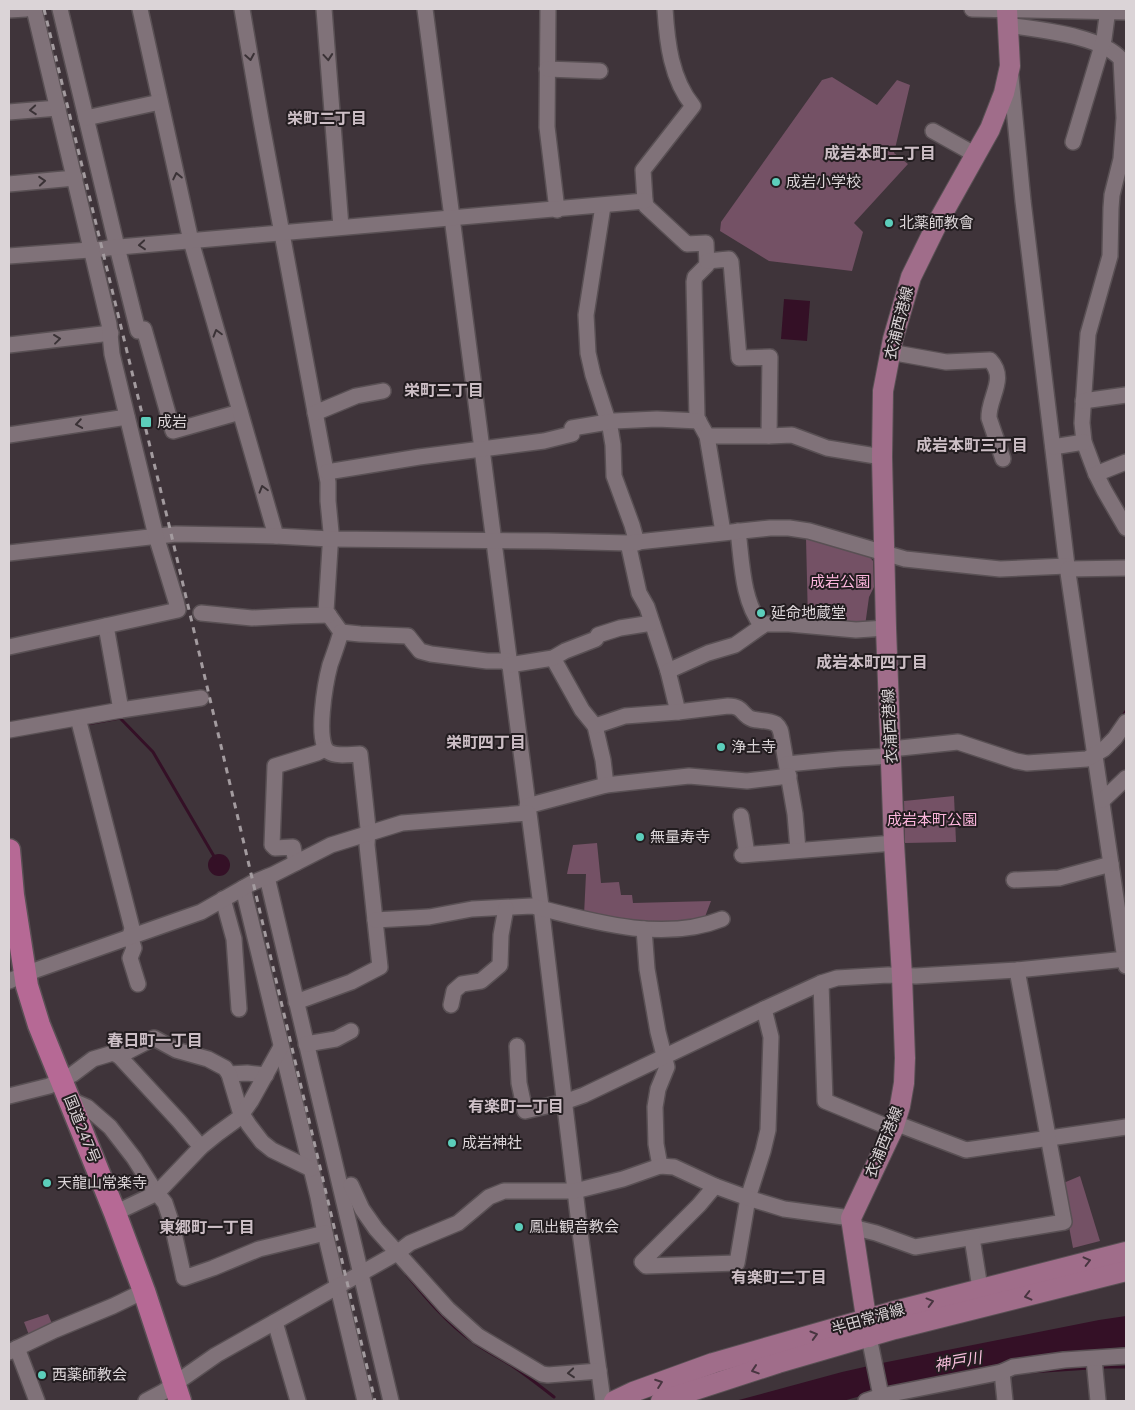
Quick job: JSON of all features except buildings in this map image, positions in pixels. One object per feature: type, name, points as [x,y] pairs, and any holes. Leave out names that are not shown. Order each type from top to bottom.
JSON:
[{"type":"highway","name":"国道247号","points":[[9,850],[17,978],[27,986],[39,1025],[71,1100],[115,1213],[178,1392]]},
{"type":"main road","name":"衣浦西港線","points":[[852,1223],[894,1126],[904,1083],[902,976],[894,843],[886,628],[882,457],[883,390],[900,310],[911,277],[939,220],[990,129],[1004,93],[1010,66],[1007,15]]},
{"type":"main road","points":[[852,1223],[869,1336]]},
{"type":"main road","name":"半田常滑線","points":[[614,1401],[633,1392],[713,1363],[869,1336],[980,1288],[1126,1252]]},
{"type":"main road","name":"半田常滑線","points":[[662,1401],[778,1363],[869,1336],[1126,1271]]},
{"type":"street","points":[[9,10],[26,9]]},
{"type":"street","points":[[9,647],[178,610],[156,536],[127,417],[112,354],[111,333],[34,9]]},
{"type":"street","points":[[60,9],[138,331],[144,329],[173,431],[240,412]]},
{"type":"street","points":[[140,9],[191,241],[276,536]]},
{"type":"street","points":[[242,9],[327,472],[331,532],[326,610],[329,615],[342,632],[408,636],[420,651],[509,663],[536,662],[553,658],[565,651],[596,639],[598,635],[620,628],[652,623]]},
{"type":"street","points":[[324,9],[341,227]]},
{"type":"street","points":[[425,9],[541,908],[602,1401]]},
{"type":"street","points":[[548,9],[547,127],[558,210]]},
{"type":"street","points":[[666,9],[666,23],[674,74],[693,106],[643,170],[645,202],[646,206],[687,244],[706,243],[707,261],[705,268],[695,278],[694,282],[697,418],[706,436],[746,594],[762,626]]},
{"type":"street","points":[[972,9],[1007,15],[1076,37],[1102,46],[1121,59],[1124,118],[1122,172],[1111,208],[1110,256],[1088,334],[1082,424],[1084,442],[1096,474],[1126,528]]},
{"type":"street","points":[[1007,15],[1044,10],[1108,10],[1126,12]]},
{"type":"street","points":[[1073,142],[1102,46],[1108,10]]},
{"type":"street","points":[[517,1046],[519,1083],[525,1111],[564,1102],[584,1095],[764,1009],[821,983],[837,978],[1017,970],[1126,961],[1067,567],[1024,211],[1010,66]]},
{"type":"street","points":[[547,69],[600,71]]},
{"type":"street","points":[[86,118],[160,102]]},
{"type":"street","points":[[9,112],[58,108]]},
{"type":"street","points":[[995,117],[1003,112],[1010,112],[1015,119]]},
{"type":"street","points":[[934,131],[976,155]]},
{"type":"street","points":[[9,184],[75,178]]},
{"type":"street","points":[[9,256],[645,202]]},
{"type":"street","points":[[603,206],[586,315],[588,353],[593,375],[609,422],[613,445],[614,476],[632,525],[632,543],[639,593],[647,607],[668,672],[678,712]]},
{"type":"street","points":[[707,261],[728,259],[731,262],[739,358],[770,357],[769,436]]},
{"type":"street","points":[[9,345],[111,333]]},
{"type":"street","points":[[890,352],[946,362],[990,360],[994,364],[998,375],[998,384],[989,411],[989,418],[1003,459]]},
{"type":"street","points":[[315,414],[356,396],[383,390]]},
{"type":"street","points":[[1083,401],[1126,395]]},
{"type":"street","points":[[9,435],[127,417]]},
{"type":"street","points":[[327,472],[392,461],[544,441],[572,434],[572,428],[609,422],[657,419],[699,421]]},
{"type":"street","points":[[706,436],[792,435],[827,448],[882,457]]},
{"type":"street","points":[[1053,447],[1084,442]]},
{"type":"street","points":[[1096,474],[1126,462]]},
{"type":"street","points":[[9,553],[183,534],[330,539],[632,543],[770,528],[789,528],[808,531],[905,559],[1000,568],[1126,568]]},
{"type":"street","points":[[202,613],[252,618],[329,615]]},
{"type":"street","points":[[668,672],[708,653],[735,645],[765,624],[856,630],[886,628]]},
{"type":"street","points":[[106,626],[121,710]]},
{"type":"street","points":[[296,1002],[351,982],[380,967],[367,845],[360,754],[330,753],[325,749],[322,738],[324,693],[330,665],[342,632]]},
{"type":"street","points":[[553,658],[582,710],[595,726],[603,760],[606,785]]},
{"type":"street","points":[[9,730],[201,698]]},
{"type":"street","points":[[595,726],[625,716],[735,706],[752,719],[774,723],[781,730],[795,814],[798,850]]},
{"type":"street","points":[[78,718],[132,928],[130,936],[134,948],[130,958],[138,984]]},
{"type":"street","points":[[17,978],[201,912],[243,888],[332,845],[402,823],[528,809],[606,785],[689,776],[747,781],[840,758],[958,742],[1027,763],[1087,759],[1096,755],[1115,738],[1126,722]]},
{"type":"street","points":[[296,863],[293,847],[275,848],[272,845],[275,766],[325,749]]},
{"type":"street","points":[[1102,800],[1126,778]]},
{"type":"street","points":[[741,816],[744,855],[894,843]]},
{"type":"street","points":[[1014,880],[1059,878],[1112,864]]},
{"type":"street","points":[[267,877],[391,1401]]},
{"type":"street","points":[[243,888],[365,1401]]},
{"type":"street","points":[[223,899],[234,939],[239,1009]]},
{"type":"street","points":[[375,920],[429,917],[472,909],[506,908],[524,905],[615,926],[644,929],[705,926],[722,919]]},
{"type":"street","points":[[451,1005],[454,991],[462,984],[481,981],[500,965],[501,935],[506,908]]},
{"type":"street","points":[[644,929],[647,969],[658,1032],[667,1067],[658,1089],[655,1106],[656,1144],[660,1166]]},
{"type":"street","points":[[146,1401],[164,1392],[178,1392],[216,1356],[410,1243],[458,1223],[489,1197],[504,1191],[575,1191],[623,1179],[660,1166],[674,1167],[715,1186],[748,1198],[784,1209],[852,1223],[915,1247],[1064,1222],[1017,970]]},
{"type":"street","points":[[821,983],[825,1101],[966,1150],[1126,1126]]},
{"type":"street","points":[[715,1186],[699,1205],[642,1262],[646,1266],[737,1263],[748,1198],[768,1130],[771,1037],[764,1009]]},
{"type":"street","points":[[306,1044],[336,1039],[351,1031]]},
{"type":"street","points":[[118,1056],[154,1038],[176,1050],[215,1062],[225,1068],[229,1074],[242,1115],[262,1142],[272,1150],[311,1168]]},
{"type":"street","points":[[115,1213],[157,1193],[201,1147],[242,1115],[281,1047]]},
{"type":"street","points":[[9,1096],[49,1086],[73,1074],[94,1059],[113,1053],[179,1121],[201,1147]]},
{"type":"street","points":[[229,1074],[266,1075]]},
{"type":"street","points":[[71,1100],[87,1107],[110,1127],[165,1203],[172,1224],[184,1278],[259,1249],[325,1233]]},
{"type":"street","points":[[350,1185],[362,1209],[376,1229],[434,1296],[478,1336],[542,1374],[599,1371]]},
{"type":"street","points":[[972,1238],[980,1288]]},
{"type":"street","points":[[37,1401],[13,1350],[144,1291]]},
{"type":"street","points":[[275,1322],[298,1401]]},
{"type":"street","points":[[869,1336],[881,1399]]},
{"type":"street","points":[[866,1401],[1002,1372],[1013,1367],[1064,1360],[1095,1364],[1126,1356]]},
{"type":"street","points":[[1095,1364],[1098,1401]]},
{"type":"street","points":[[1002,1372],[1005,1401]]},
{"type":"green space","points":[[832,77],[877,105],[897,80],[910,85],[894,153],[908,164],[854,223],[863,232],[852,271],[769,261],[720,231],[721,222],[822,80]]},
{"type":"green space","name":"成岩公園","points":[[806,538],[819,540],[868,555],[873,561],[874,587],[869,597],[865,626],[808,622]]},
{"type":"green space","name":"成岩本町公園","points":[[954,796],[956,842],[905,843],[904,801]]},
{"type":"green space","points":[[597,843],[601,883],[619,882],[621,895],[632,895],[633,903],[711,901],[703,922],[643,925],[584,915],[586,874],[567,874],[573,845]]},
{"type":"green space","points":[[1080,1176],[1100,1241],[1073,1248],[1061,1184]]},
{"type":"green space","points":[[48,1314],[53,1326],[29,1335],[24,1322]]},
{"type":"water","points":[[784,299],[810,301],[807,341],[781,339]]},
{"type":"water","points":[[219,854],[229,861],[230,865],[223,875],[219,876],[209,869],[208,865],[215,855]]},
{"type":"water","name":"神戸川","points":[[1126,1316],[1126,1347],[1062,1353],[871,1393],[843,1401],[735,1401],[882,1363]]},
{"type":"waterway","points":[[1122,718],[1126,711]]},
{"type":"waterway","points":[[87,724],[120,718],[153,752],[215,858]]},
{"type":"waterway","points":[[407,1275],[438,1310],[463,1334],[517,1369],[554,1397]]},
{"type":"waterway","points":[[1098,1367],[1126,1367]]},
{"type":"waterway","points":[[1030,1372],[1090,1368]]},
{"type":"railway","points":[[44,9],[170,529],[375,1401]]},
{"type":"place","name":"成岩小学校","points":[[776,182]]},
{"type":"place","name":"北薬師教會","points":[[889,223]]},
{"type":"place","name":"成岩","points":[[146,422]]},
{"type":"place","name":"延命地蔵堂","points":[[761,613]]},
{"type":"place","name":"浄土寺","points":[[721,747]]},
{"type":"place","name":"無量寿寺","points":[[640,837]]},
{"type":"place","name":"成岩神社","points":[[452,1143]]},
{"type":"place","name":"天龍山常楽寺","points":[[47,1183]]},
{"type":"place","name":"鳳出観音教会","points":[[519,1227]]},
{"type":"place","name":"西薬師教会","points":[[42,1375]]},
{"type":"district","name":"栄町二丁目","points":[[327,119]]},
{"type":"district","name":"成岩本町二丁目","points":[[880,154]]},
{"type":"district","name":"栄町三丁目","points":[[444,391]]},
{"type":"district","name":"成岩本町三丁目","points":[[972,446]]},
{"type":"district","name":"成岩本町四丁目","points":[[872,663]]},
{"type":"district","name":"栄町四丁目","points":[[486,743]]},
{"type":"district","name":"春日町一丁目","points":[[155,1041]]},
{"type":"district","name":"有楽町一丁目","points":[[516,1107]]},
{"type":"district","name":"東郷町一丁目","points":[[207,1228]]},
{"type":"district","name":"有楽町二丁目","points":[[779,1278]]}]
